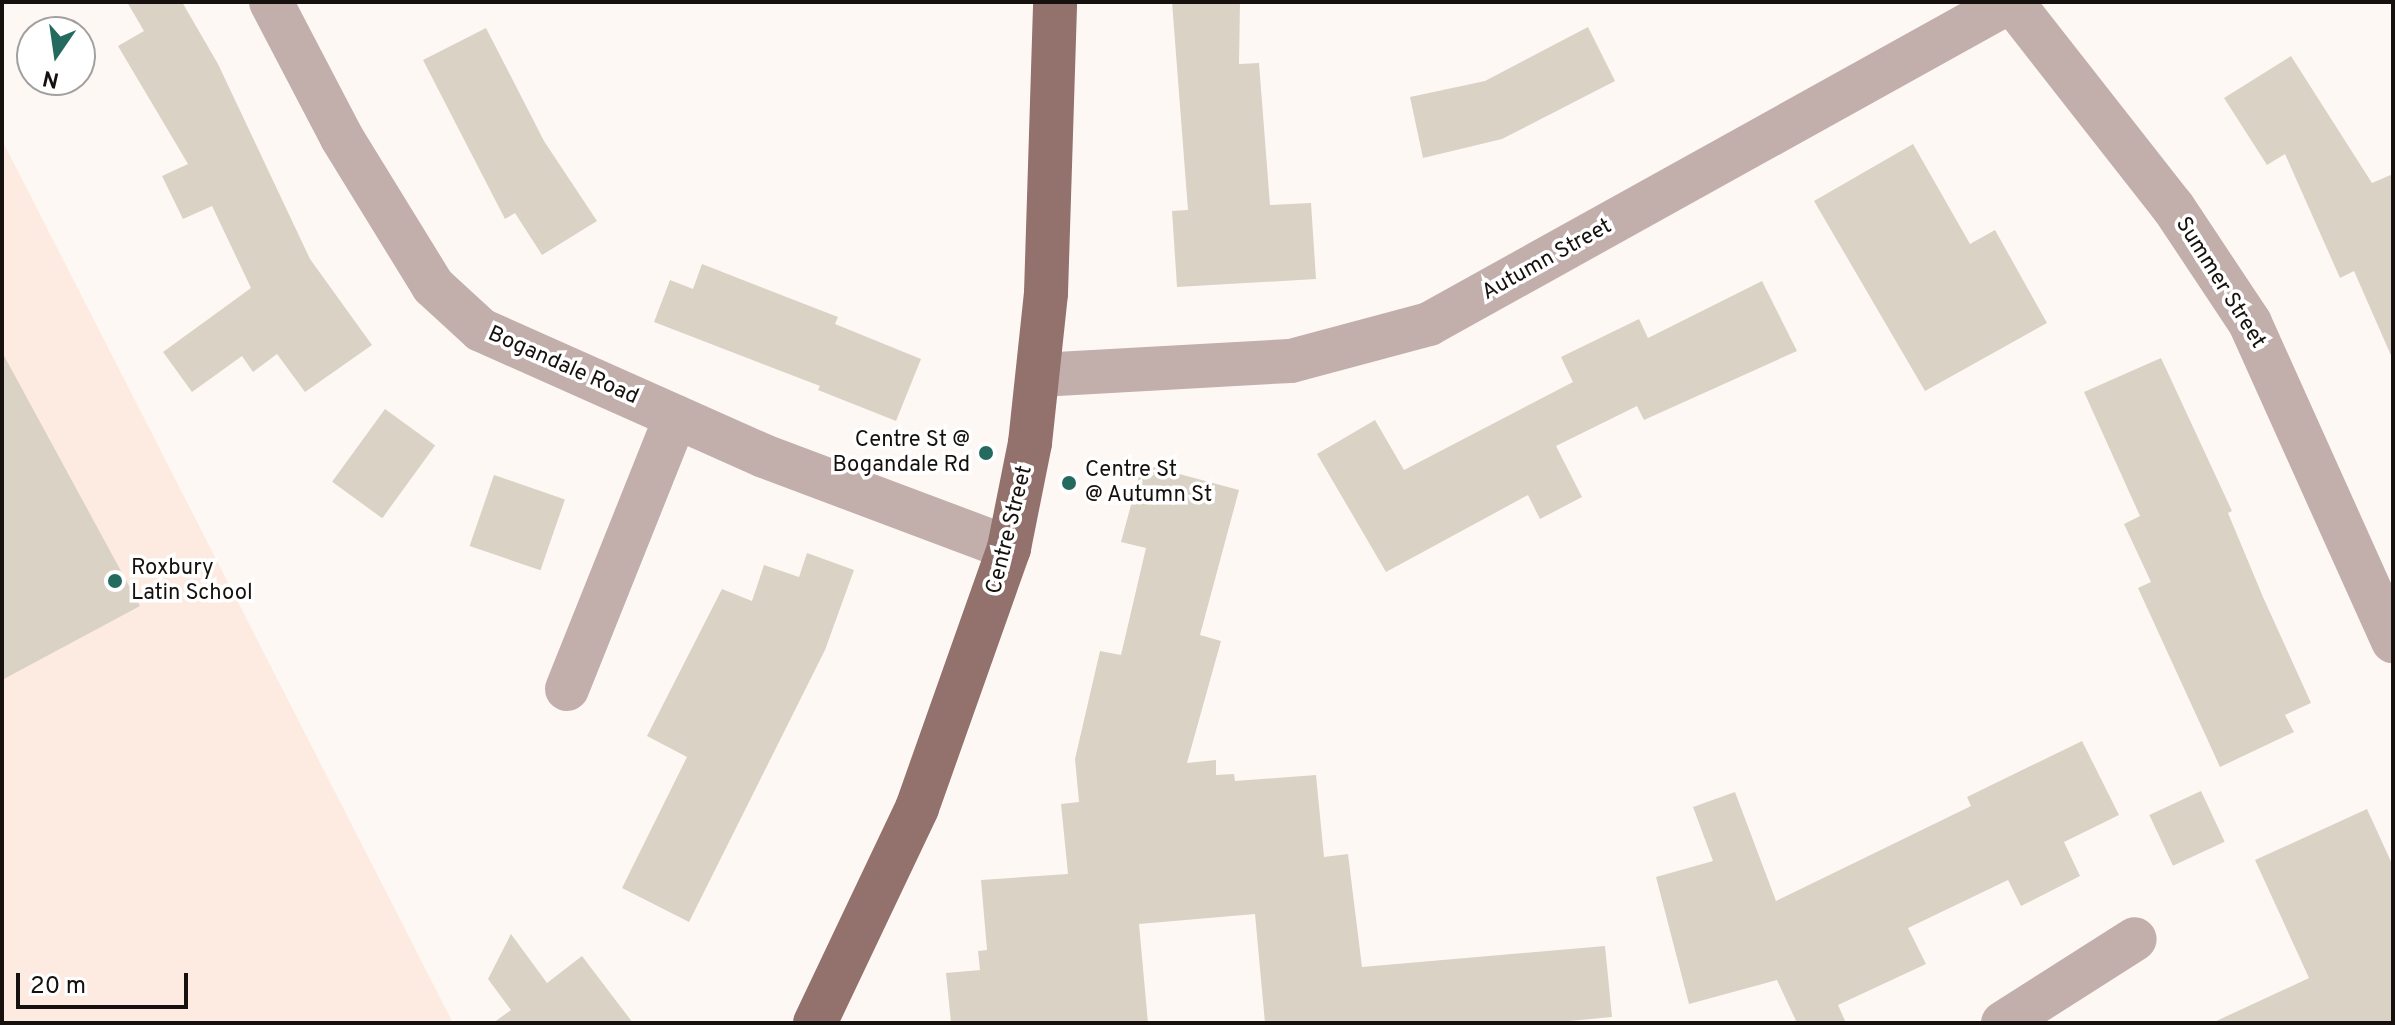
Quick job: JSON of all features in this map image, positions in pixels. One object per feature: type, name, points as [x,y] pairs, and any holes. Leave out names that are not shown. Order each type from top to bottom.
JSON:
[{"type":"main road","name":"Centre Street","points":[[815,1023],[917,808],[1009,548],[1039,375],[1055,2]]},
{"type":"street","name":"Bogandale Road","points":[[271,2],[342,138],[433,286],[481,330],[676,417],[1009,548]]},
{"type":"street","name":"Autumn Street","points":[[1039,375],[1291,361],[1429,324],[2010,2]]},
{"type":"street","name":"Summer Street","points":[[2010,2],[2173,207],[2250,323],[2393,641]]},
{"type":"street","points":[[567,689],[676,417]]},
{"type":"street","points":[[2003,1023],[2135,939]]},
{"type":"shaded area","name":"Roxbury Latin School","points":[[2,140],[453,1023],[2,1023]]},
{"type":"building","points":[[127,2],[182,2],[218,64],[310,259],[372,345],[305,392],[277,354],[253,372],[242,356],[192,392],[163,352],[251,288],[212,206],[183,219],[162,176],[188,164],[118,46],[144,31]]},
{"type":"building","points":[[1172,2],[1240,2],[1239,64],[1259,63],[1270,205],[1311,203],[1316,279],[1177,287],[1172,211],[1188,210]]},
{"type":"building","points":[[1588,27],[1615,81],[1502,139],[1423,158],[1410,97],[1485,81]]},
{"type":"building","points":[[486,28],[544,141],[597,221],[542,255],[515,213],[505,219],[423,60]]},
{"type":"building","points":[[2291,56],[2372,183],[2393,174],[2393,360],[2354,271],[2340,278],[2285,154],[2267,165],[2224,98]]},
{"type":"building","points":[[1913,144],[1970,244],[1995,230],[2047,323],[1925,391],[1814,201]]},
{"type":"building","points":[[702,264],[838,317],[835,324],[921,359],[896,421],[818,390],[820,386],[654,322],[670,280],[693,289]]},
{"type":"building","points":[[1762,281],[1797,351],[1644,420],[1637,406],[1556,446],[1582,497],[1540,519],[1528,495],[1386,572],[1317,454],[1375,420],[1404,470],[1573,382],[1561,357],[1639,319],[1648,338]]},
{"type":"building","points":[[2,352],[140,606],[2,680]]},
{"type":"building","points":[[2161,358],[2232,511],[2228,513],[2311,703],[2285,715],[2294,732],[2220,767],[2138,588],[2151,582],[2124,524],[2140,516],[2084,392]]},
{"type":"building","points":[[385,409],[435,445],[382,518],[332,482]]},
{"type":"building","points":[[1142,464],[1239,490],[1200,635],[1221,641],[1187,763],[1216,760],[1216,775],[1234,774],[1235,781],[1316,775],[1324,857],[1348,854],[1362,967],[1605,946],[1612,1017],[1549,1023],[1265,1023],[1255,914],[1139,924],[1148,1023],[951,1023],[946,973],[980,970],[978,951],[987,950],[981,880],[1068,874],[1061,804],[1079,802],[1075,759],[1100,651],[1121,655],[1146,548],[1121,542]]},
{"type":"building","points":[[494,475],[565,499],[540,570],[470,546]]},
{"type":"building","points":[[807,553],[854,570],[825,650],[689,922],[622,888],[687,757],[647,736],[722,589],[752,601],[764,565],[799,577]]},
{"type":"building","points":[[2082,741],[2119,815],[2064,842],[2080,876],[2021,906],[2008,880],[1908,928],[1926,964],[1838,1005],[1846,1023],[1797,1023],[1777,980],[1689,1004],[1656,877],[1713,861],[1693,807],[1735,792],[1776,901],[1971,806],[1967,797]]},
{"type":"building","points":[[2201,791],[2225,842],[2173,866],[2149,815]]},
{"type":"building","points":[[2367,809],[2393,866],[2393,1023],[2212,1023],[2309,978],[2255,860]]},
{"type":"building","points":[[511,934],[547,983],[582,956],[633,1023],[493,1023],[511,1010],[488,979]]},
{"type":"place","name":"Centre St @ Bogandale Rd","points":[[986,453]]},
{"type":"place","name":"Centre St @ Autumn St","points":[[1069,483]]},
{"type":"place","name":"Roxbury Latin School","points":[[115,581]]}]
